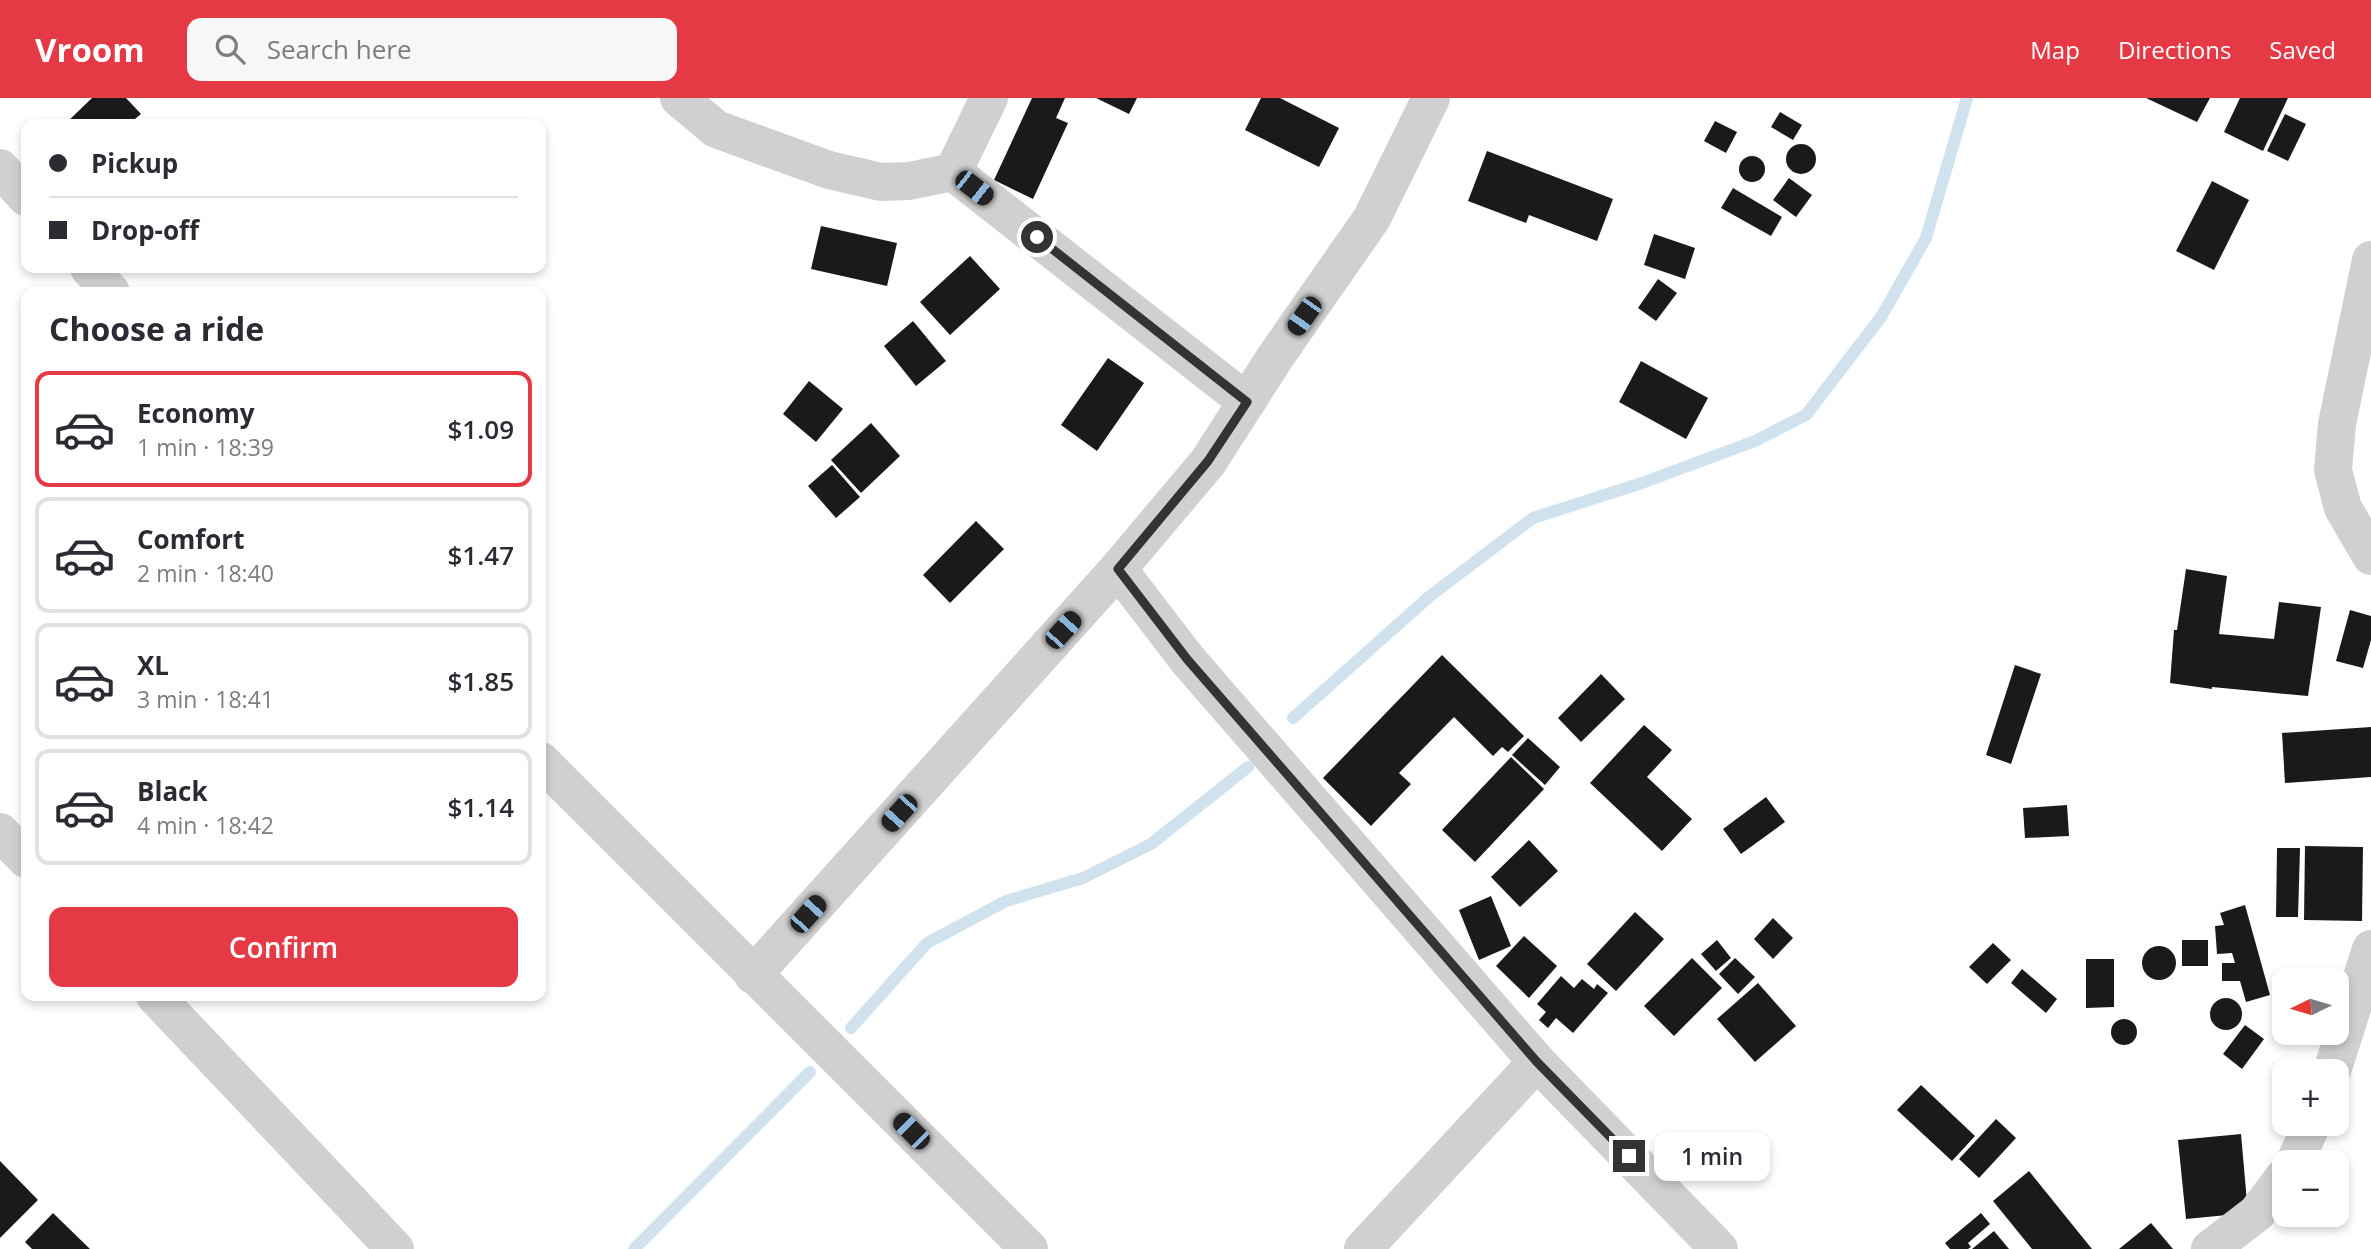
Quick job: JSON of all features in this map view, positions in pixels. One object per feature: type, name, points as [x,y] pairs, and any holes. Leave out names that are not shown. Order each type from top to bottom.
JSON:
[{"type":"street","points":[[679,98],[716,130],[829,170],[881,182],[909,181],[953,172],[1247,402]]},
{"type":"street","points":[[953,172],[989,98]]},
{"type":"street","points":[[753,975],[1118,569],[1208,461],[1372,218],[1432,98]]},
{"type":"street","points":[[0,168],[21,191]]},
{"type":"street","points":[[2371,260],[2337,424],[2333,470],[2343,508],[2371,556]]},
{"type":"street","points":[[94,273],[106,287]]},
{"type":"street","points":[[1118,569],[1187,659],[1537,1062],[1719,1249]]},
{"type":"street","points":[[546,766],[1029,1249]]},
{"type":"street","points":[[2336,1059],[2371,949]]},
{"type":"street","points":[[160,1001],[395,1249]]},
{"type":"street","points":[[1363,1249],[1537,1062]]},
{"type":"street","points":[[2210,1249],[2257,1213],[2272,1193]]},
{"type":"building","points":[[92,98],[126,98],[141,114],[135,119],[70,119]]},
{"type":"building","points":[[1032,98],[1065,98],[1056,118],[1068,123],[1033,199],[994,180]]},
{"type":"building","points":[[1096,98],[1137,98],[1129,114]]},
{"type":"building","points":[[1261,98],[1280,98],[1339,128],[1319,167],[1245,130]]},
{"type":"building","points":[[2146,98],[2210,98],[2197,122]]},
{"type":"building","points":[[2240,98],[2288,98],[2263,151],[2224,132]]},
{"type":"building","points":[[1780,112],[1802,125],[1793,140],[1771,127]]},
{"type":"building","points":[[2285,114],[2306,124],[2288,161],[2267,151]]},
{"type":"building","points":[[1715,121],[1737,132],[1726,153],[1704,141]]},
{"type":"building","points":[[1801,144],[1807,145],[1815,153],[1815,165],[1807,173],[1801,174],[1795,173],[1787,165],[1786,159],[1787,153],[1795,145]]},
{"type":"building","points":[[1487,151],[1613,199],[1597,241],[1529,215],[1526,223],[1468,201]]},
{"type":"building","points":[[1752,156],[1761,160],[1765,169],[1761,178],[1752,182],[1743,178],[1739,169],[1743,160]]},
{"type":"building","points":[[1789,178],[1812,195],[1796,217],[1773,200]]},
{"type":"building","points":[[2212,181],[2249,200],[2214,270],[2176,251]]},
{"type":"building","points":[[1733,188],[1782,217],[1771,236],[1721,208]]},
{"type":"building","points":[[821,226],[897,243],[887,286],[811,269]]},
{"type":"building","points":[[1654,234],[1695,248],[1685,279],[1644,265]]},
{"type":"building","points":[[970,256],[1000,289],[950,335],[920,302]]},
{"type":"building","points":[[1658,279],[1677,293],[1656,321],[1638,308]]},
{"type":"building","points":[[913,321],[946,361],[916,386],[884,346]]},
{"type":"building","points":[[1108,358],[1144,383],[1097,451],[1061,425]]},
{"type":"building","points":[[1641,361],[1708,398],[1686,439],[1619,402]]},
{"type":"building","points":[[809,381],[843,409],[816,442],[783,414]]},
{"type":"building","points":[[871,423],[900,456],[861,493],[831,460]]},
{"type":"building","points":[[832,465],[860,497],[836,518],[808,486]]},
{"type":"building","points":[[976,521],[1004,549],[950,603],[923,575]]},
{"type":"building","points":[[2186,569],[2227,576],[2219,634],[2274,639],[2279,602],[2321,607],[2308,696],[2170,683],[2174,630],[2177,630]]},
{"type":"building","points":[[2350,610],[2371,616],[2371,640],[2363,668],[2336,661]]},
{"type":"building","points":[[1442,655],[1524,736],[1508,752],[1502,747],[1493,756],[1454,717],[1399,773],[1411,784],[1371,826],[1323,778]]},
{"type":"building","points":[[2015,665],[2041,674],[2011,764],[1986,755]]},
{"type":"building","points":[[1601,674],[1625,699],[1581,742],[1558,718]]},
{"type":"building","points":[[1644,725],[1672,750],[1647,777],[1692,819],[1662,851],[1590,783]]},
{"type":"building","points":[[2371,727],[2371,777],[2285,783],[2282,733]]},
{"type":"building","points":[[1528,738],[1560,767],[1545,785],[1512,755]]},
{"type":"building","points":[[1511,757],[1544,789],[1475,862],[1442,830]]},
{"type":"building","points":[[1766,797],[1785,822],[1741,854],[1723,829]]},
{"type":"building","points":[[2067,805],[2069,836],[2025,838],[2023,808]]},
{"type":"building","points":[[1529,840],[1558,871],[1520,907],[1491,877]]},
{"type":"building","points":[[2305,846],[2363,847],[2362,921],[2304,920]]},
{"type":"building","points":[[2277,848],[2300,848],[2298,917],[2276,917]]},
{"type":"building","points":[[1491,896],[1511,946],[1479,960],[1459,910]]},
{"type":"building","points":[[2245,905],[2270,995],[2246,1002],[2240,981],[2222,981],[2222,963],[2235,963],[2232,953],[2217,954],[2215,926],[2224,925],[2220,913]]},
{"type":"building","points":[[1635,912],[1664,939],[1616,991],[1587,964]]},
{"type":"building","points":[[1773,918],[1793,938],[1773,959],[1754,939]]},
{"type":"building","points":[[1524,936],[1557,966],[1529,998],[1496,966]]},
{"type":"building","points":[[1717,940],[1731,958],[1716,971],[1701,954]]},
{"type":"building","points":[[2182,940],[2208,940],[2208,966],[2182,966]]},
{"type":"building","points":[[1993,943],[2011,960],[1987,984],[1969,967]]},
{"type":"building","points":[[2159,946],[2171,951],[2176,963],[2171,975],[2159,980],[2147,975],[2142,963],[2147,951]]},
{"type":"building","points":[[1692,958],[1722,988],[1674,1036],[1644,1006]]},
{"type":"building","points":[[1735,958],[1755,977],[1738,994],[1719,974]]},
{"type":"building","points":[[2086,959],[2114,959],[2114,1007],[2086,1008]]},
{"type":"building","points":[[2022,969],[2057,999],[2046,1013],[2011,983]]},
{"type":"building","points":[[1561,976],[1574,988],[1582,979],[1594,989],[1597,984],[1608,993],[1573,1033],[1556,1018],[1548,1028],[1539,1020],[1546,1012],[1537,1004]]},
{"type":"building","points":[[1758,983],[1796,1026],[1755,1062],[1717,1019]]},
{"type":"building","points":[[2226,998],[2237,1003],[2242,1014],[2237,1025],[2226,1030],[2215,1025],[2210,1014],[2215,1003]]},
{"type":"building","points":[[2124,1019],[2133,1023],[2137,1032],[2133,1041],[2124,1045],[2115,1041],[2111,1032],[2115,1023]]},
{"type":"building","points":[[2245,1025],[2264,1039],[2242,1069],[2223,1054]]},
{"type":"building","points":[[1921,1085],[1975,1136],[1952,1161],[1897,1110]]},
{"type":"building","points":[[1996,1119],[2016,1138],[1979,1178],[1959,1159]]},
{"type":"building","points":[[2241,1134],[2248,1213],[2186,1219],[2178,1140]]},
{"type":"building","points":[[0,1161],[38,1200],[0,1238]]},
{"type":"building","points":[[2029,1171],[2092,1249],[2032,1249],[1993,1201]]},
{"type":"building","points":[[53,1213],[90,1249],[32,1249],[25,1242]]},
{"type":"building","points":[[1981,1213],[1990,1224],[1968,1243],[1971,1247],[1950,1249],[1945,1243]]},
{"type":"building","points":[[2151,1223],[2173,1249],[2119,1249]]},
{"type":"building","points":[[1994,1231],[2009,1249],[1972,1249]]},
{"type":"waterway","points":[[1293,718],[1430,596],[1533,518],[1642,483],[1755,441],[1806,415],[1881,317],[1926,238],[1967,98]]},
{"type":"waterway","points":[[851,1028],[927,943],[1006,901],[1083,878],[1151,844],[1248,767]]},
{"type":"waterway","points":[[634,1249],[810,1072]]},
{"type":"route","points":[[1037,237],[1247,402],[1208,461],[1118,569],[1187,659],[1537,1062],[1629,1156]]}]
